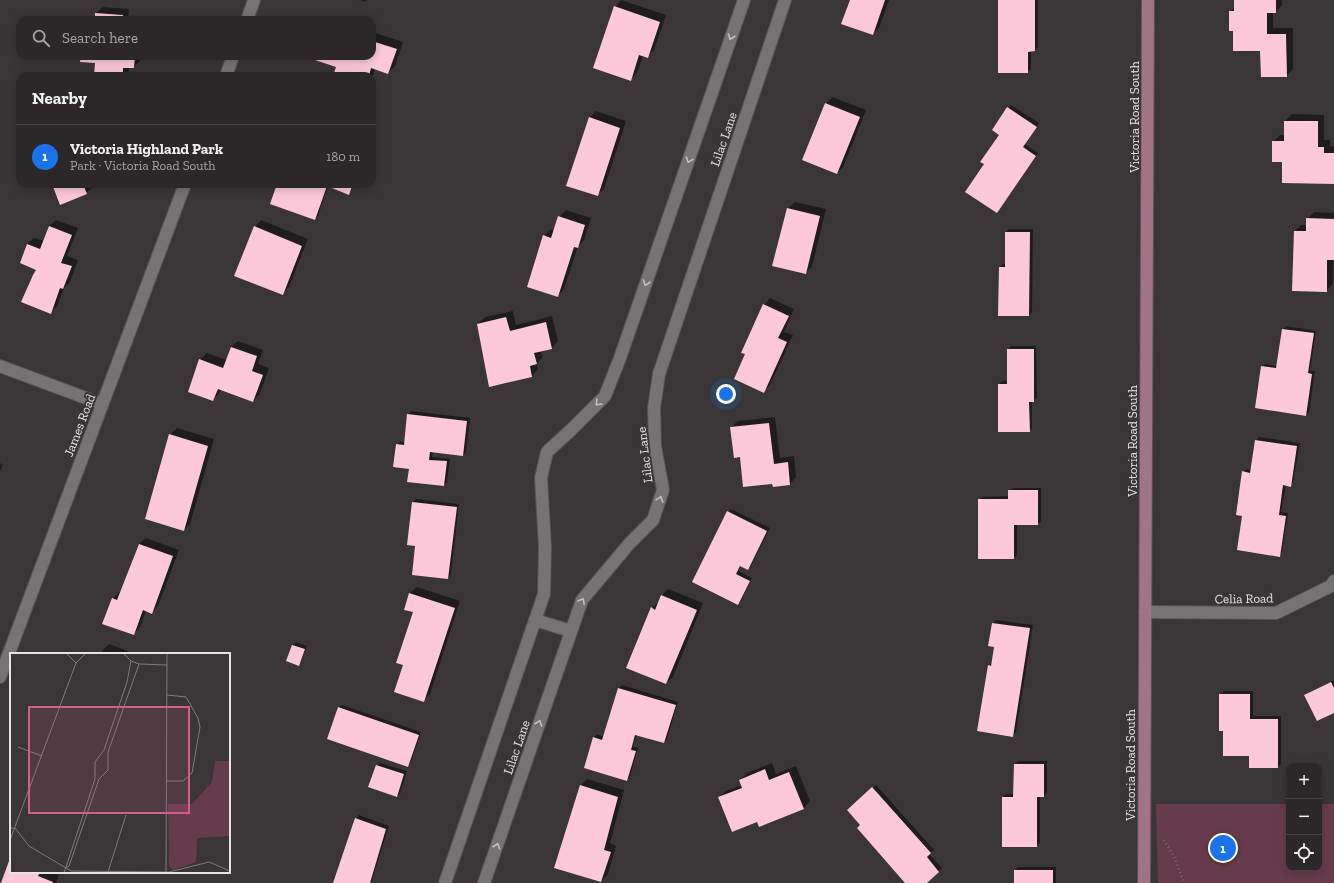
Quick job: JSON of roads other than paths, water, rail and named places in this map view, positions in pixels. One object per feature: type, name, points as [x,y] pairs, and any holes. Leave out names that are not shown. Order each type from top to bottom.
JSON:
[{"type":"street","points":[[248,16],[254,0]]},
{"type":"street","name":"Lilac Lane","points":[[445,883],[544,594],[545,547],[541,478],[547,452],[605,396],[620,358],[744,0]]},
{"type":"street","name":"Lilac Lane","points":[[484,883],[582,600],[629,544],[653,520],[663,490],[655,446],[654,408],[659,374],[785,0]]},
{"type":"street","name":"Victoria Road South","points":[[1144,883],[1148,0]]},
{"type":"street","points":[[227,72],[232,60]]},
{"type":"street","name":"James Road","points":[[0,677],[183,188]]},
{"type":"street","points":[[0,366],[102,404]]},
{"type":"street","name":"Celia Road","points":[[1145,612],[1276,613],[1331,586],[1334,581]]},
{"type":"street","points":[[535,620],[571,631]]},
{"type":"place","name":"Victoria Highland Park","points":[[1223,848]]}]
